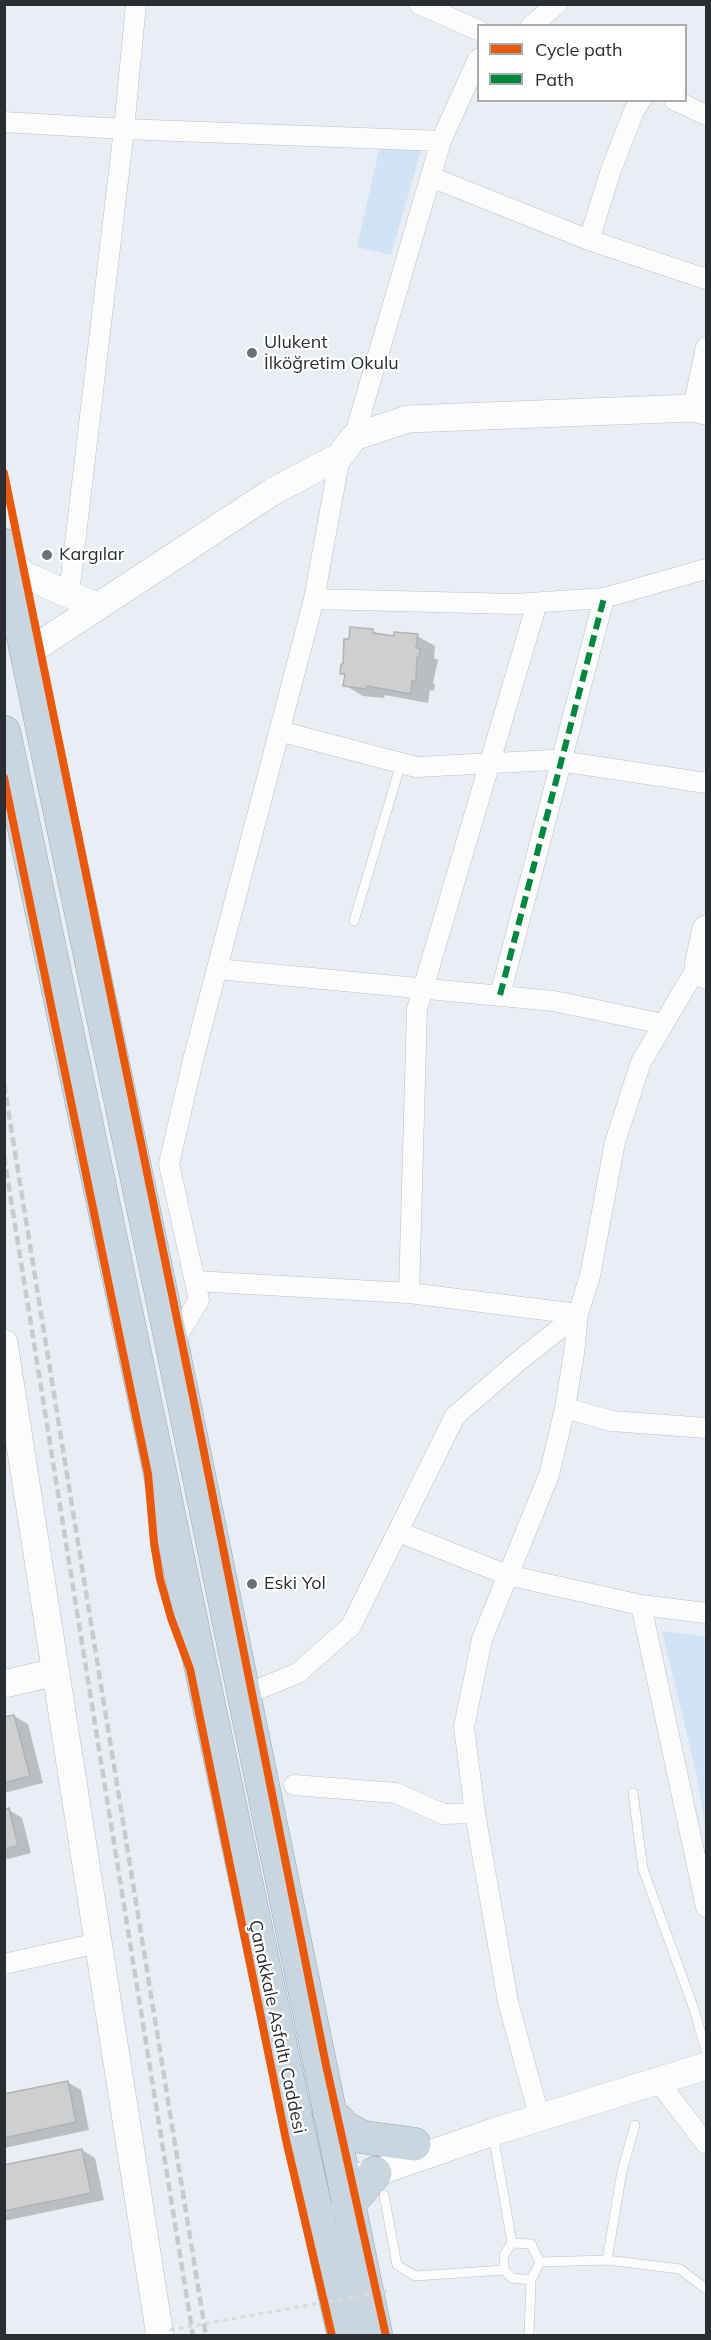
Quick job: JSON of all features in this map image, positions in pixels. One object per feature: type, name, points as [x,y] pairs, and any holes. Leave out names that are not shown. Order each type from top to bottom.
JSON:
[{"type":"highway","points":[[6,551],[376,2336]]},
{"type":"highway","name":"Çanakkale Asfaltı Caddesi","points":[[4,732],[344,2336]]},
{"type":"highway","points":[[329,2112],[347,2129],[362,2137],[414,2144]]},
{"type":"highway","points":[[343,2180],[379,2184]]},
{"type":"street","points":[[69,594],[124,129],[136,4]]},
{"type":"street","points":[[419,4],[477,30]]},
{"type":"street","points":[[533,24],[557,4]]},
{"type":"street","points":[[172,1345],[199,1300],[169,1164],[217,969],[314,599],[347,446],[441,141],[477,61]]},
{"type":"street","points":[[589,240],[610,170],[640,102]]},
{"type":"street","points":[[678,102],[706,115]]},
{"type":"street","points":[[4,122],[441,141]]},
{"type":"street","points":[[431,177],[589,240],[706,279]]},
{"type":"street","points":[[27,653],[272,492],[347,446],[408,419],[700,409],[706,347]]},
{"type":"street","points":[[6,551],[24,575],[96,606]]},
{"type":"street","points":[[314,599],[515,604],[604,598],[706,569]]},
{"type":"street","points":[[500,995],[604,598]]},
{"type":"street","points":[[409,1293],[417,1009],[537,603]]},
{"type":"street","points":[[279,731],[416,767],[561,762],[706,783]]},
{"type":"street","points":[[540,2119],[508,2002],[475,1813],[464,1728],[482,1639],[549,1475],[565,1408],[578,1314],[590,1276],[615,1142],[641,1062],[663,1024],[702,970],[706,929]]},
{"type":"street","points":[[217,969],[554,1000],[663,1024]]},
{"type":"street","points":[[195,1281],[409,1293],[578,1314]]},
{"type":"street","points":[[244,1695],[298,1673],[351,1626],[455,1416],[578,1314]]},
{"type":"street","points":[[4,1344],[98,1943],[165,2333]]},
{"type":"street","points":[[565,1408],[612,1421],[706,1428]]},
{"type":"street","points":[[399,1532],[507,1575],[641,1605],[706,1613]]},
{"type":"street","points":[[641,1605],[706,1907]]},
{"type":"street","points":[[4,1684],[56,1672]]},
{"type":"street","points":[[294,1785],[396,1793],[443,1814],[475,1813]]},
{"type":"street","points":[[4,1964],[98,1943]]},
{"type":"street","points":[[312,2190],[343,2180],[414,2144],[493,2132],[706,2066]]},
{"type":"street","points":[[658,2081],[706,2144]]},
{"type":"street","points":[[379,2184],[493,2132]]},
{"type":"lane","points":[[354,921],[401,763]]},
{"type":"lane","points":[[633,1793],[643,1869],[694,2009],[706,2051]]},
{"type":"lane","points":[[607,2260],[622,2171],[634,2125]]},
{"type":"lane","points":[[493,2132],[512,2243],[504,2255],[504,2270],[512,2278],[531,2280]]},
{"type":"lane","points":[[379,2184],[397,2265],[415,2276],[504,2270]]},
{"type":"lane","points":[[512,2243],[531,2244],[540,2262]]},
{"type":"lane","points":[[540,2262],[607,2260],[680,2269],[706,2289]]},
{"type":"lane","points":[[529,2336],[531,2280],[540,2262]]},
{"type":"path","points":[[375,2289],[378,2301]]},
{"type":"path","points":[[165,2333],[387,2291]]},
{"type":"path","points":[[323,2296],[326,2308]]},
{"type":"shaded area","points":[[380,145],[422,147],[391,255],[357,247]]},
{"type":"shaded area","points":[[662,1631],[706,1637],[706,1831],[696,1772]]},
{"type":"building","points":[[350,627],[373,629],[373,633],[394,636],[394,632],[418,634],[416,648],[420,648],[419,657],[417,657],[416,681],[412,681],[411,694],[367,686],[366,689],[343,686],[345,674],[340,674],[341,664],[343,664],[344,639],[349,639]]},
{"type":"building","points":[[14,1715],[30,1776],[4,1783],[4,1717]]},
{"type":"building","points":[[9,1808],[18,1846],[4,1849],[4,1810]]},
{"type":"building","points":[[68,2081],[76,2122],[4,2138],[4,2094]]},
{"type":"building","points":[[82,2149],[91,2193],[4,2211],[4,2165]]},
{"type":"railway","points":[[4,1084],[206,2336]]},
{"type":"railway","points":[[4,1156],[193,2336]]},
{"type":"marked path","points":[[500,995],[604,598]]},
{"type":"cycle path","points":[[4,473],[195,1407],[326,2065],[386,2336]]},
{"type":"cycle path","points":[[4,778],[148,1474],[154,1543],[160,1579],[171,1618],[190,1669],[286,2140],[332,2336]]},
{"type":"place","name":"Ulukent İlköğretim Okulu","points":[[252,353]]},
{"type":"place","name":"Kargılar","points":[[47,555]]},
{"type":"place","name":"Eski Yol","points":[[252,1584]]}]
